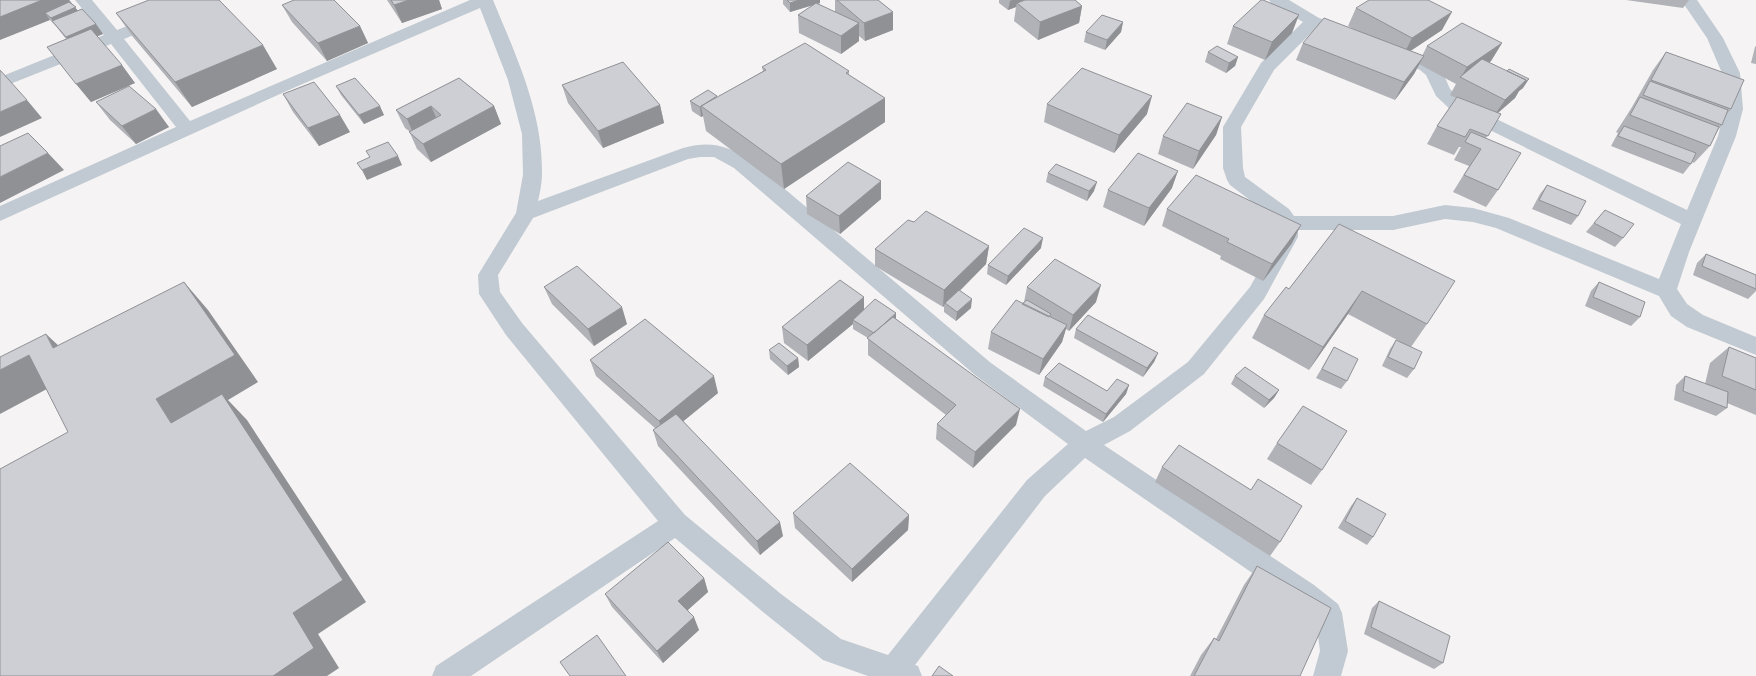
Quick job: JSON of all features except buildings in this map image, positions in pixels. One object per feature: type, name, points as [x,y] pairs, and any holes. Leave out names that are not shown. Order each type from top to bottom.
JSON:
[{"type":"street","points":[[83,0],[114,36],[188,130]]},
{"type":"street","points":[[0,83],[206,0]]},
{"type":"street","points":[[0,214],[188,130],[453,6],[485,0],[516,80],[531,134],[533,175],[526,213],[488,275],[490,294],[514,329],[676,523],[772,603],[833,650],[900,674],[1036,488],[1084,444],[1122,424],[1196,368],[1257,293],[1288,237],[1288,223],[1282,214],[1237,180],[1233,168],[1232,126],[1267,67],[1313,22]]},
{"type":"street","points":[[1277,0],[1313,22],[1342,32]]},
{"type":"street","points":[[1666,290],[1679,252],[1727,136],[1734,109],[1731,74],[1715,38],[1689,0]]},
{"type":"street","points":[[1387,49],[1416,60],[1426,66],[1434,73],[1442,92],[1459,108],[1692,221]]},
{"type":"street","points":[[526,213],[683,154],[704,149],[721,151],[741,163],[983,369],[1067,428],[1084,444],[1305,594],[1329,613],[1334,651],[1327,676]]},
{"type":"street","points":[[1288,223],[1393,223],[1445,212],[1473,215],[1515,228],[1666,290],[1679,310],[1694,321],[1756,346]]},
{"type":"street","points":[[446,676],[676,523]]}]
